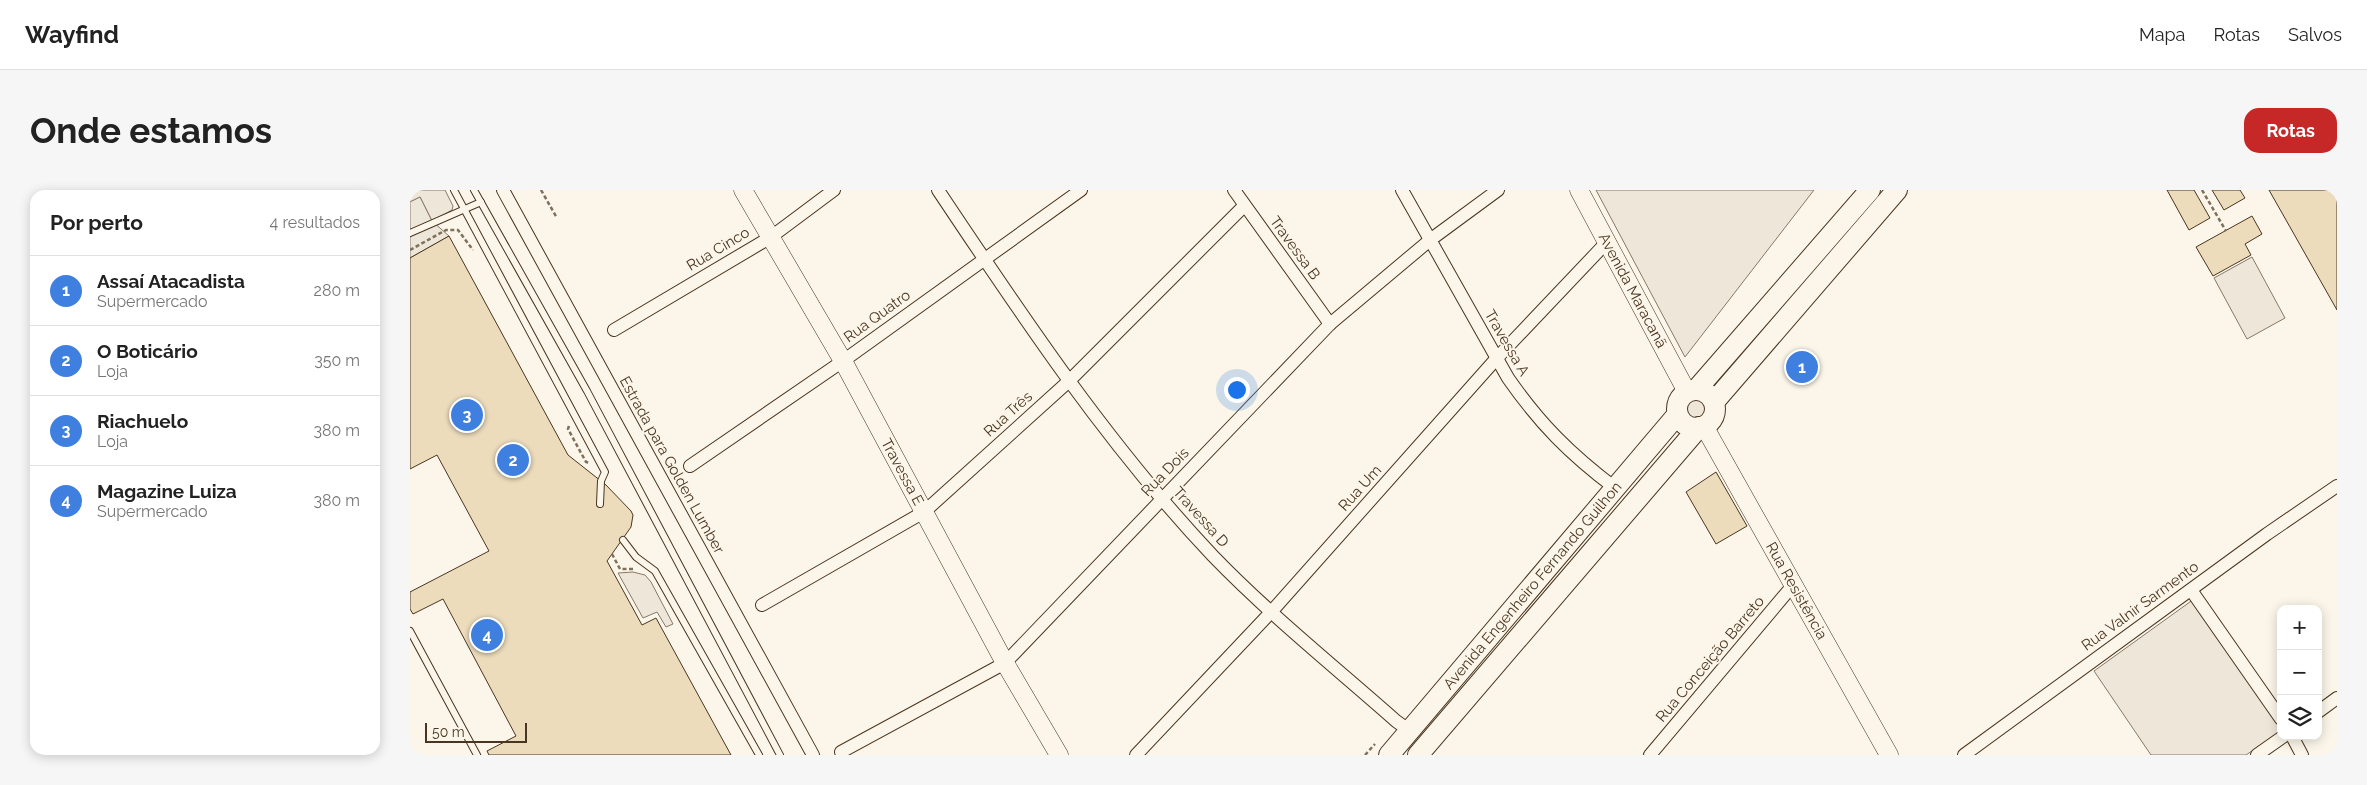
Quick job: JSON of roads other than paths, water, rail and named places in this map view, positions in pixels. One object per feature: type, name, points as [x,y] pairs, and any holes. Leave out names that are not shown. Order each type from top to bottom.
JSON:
[{"type":"main road","name":"Avenida Engenheiro Fernando Guilhon","points":[[1389,755],[1678,415],[1678,401],[1692,391],[1870,190]]},
{"type":"main road","name":"Avenida Engenheiro Fernando Guilhon","points":[[1418,755],[1702,426],[1713,416],[1714,402],[1897,190]]},
{"type":"main road","points":[[1692,391],[1705,392],[1714,402]]},
{"type":"main road","points":[[1678,415],[1686,425],[1702,426]]},
{"type":"street","name":"Estrada para Golden Lumber","points":[[503,190],[813,755]]},
{"type":"street","name":"Travessa E","points":[[743,190],[843,361],[1005,664],[1059,755]]},
{"type":"street","name":"Rua Cinco","points":[[614,330],[771,236],[834,190]]},
{"type":"street","name":"Travessa D","points":[[938,190],[1069,381],[1162,499],[1214,557],[1272,611],[1396,721],[1410,731]]},
{"type":"street","name":"Rua Quatro","points":[[690,466],[843,361],[1081,190]]},
{"type":"street","name":"Travessa B","points":[[1234,190],[1330,324]]},
{"type":"street","name":"Travessa A","points":[[1402,190],[1496,359],[1526,405],[1573,456],[1615,488]]},
{"type":"street","name":"Rua Dois","points":[[841,752],[1005,664],[1330,324],[1430,240],[1498,190]]},
{"type":"street","name":"Avenida Maracanã","points":[[1579,190],[1606,242],[1692,391]]},
{"type":"street","name":"Rua Três","points":[[762,605],[924,512],[1069,381],[1244,206]]},
{"type":"street","name":"Rua Um","points":[[1136,755],[1272,611],[1496,359],[1606,242]]},
{"type":"street","name":"Rua Resistência","points":[[1702,426],[1794,584],[1889,755]]},
{"type":"street","name":"Rua Valnir Sarmento","points":[[1964,755],[2337,486]]},
{"type":"street","name":"Rua Conceição Barreto","points":[[1650,755],[1794,584]]},
{"type":"street","points":[[2191,590],[2277,713]]},
{"type":"street","points":[[2322,709],[2337,698]]},
{"type":"street","points":[[2257,755],[2278,740]]},
{"type":"street","points":[[2294,740],[2302,755]]},
{"type":"lane","points":[[454,190],[605,472],[601,482],[600,504]]},
{"type":"lane","points":[[474,190],[587,391],[780,755]]},
{"type":"lane","points":[[410,234],[481,202]]},
{"type":"lane","points":[[623,540],[636,557],[655,571],[759,755]]},
{"type":"lane","points":[[410,631],[477,755]]},
{"type":"place","name":"Assaí Atacadista","points":[[1802,367]]},
{"type":"place","name":"Riachuelo","points":[[467,415]]},
{"type":"place","name":"O Boticário","points":[[513,460]]},
{"type":"place","name":"Magazine Luiza","points":[[487,635]]}]
